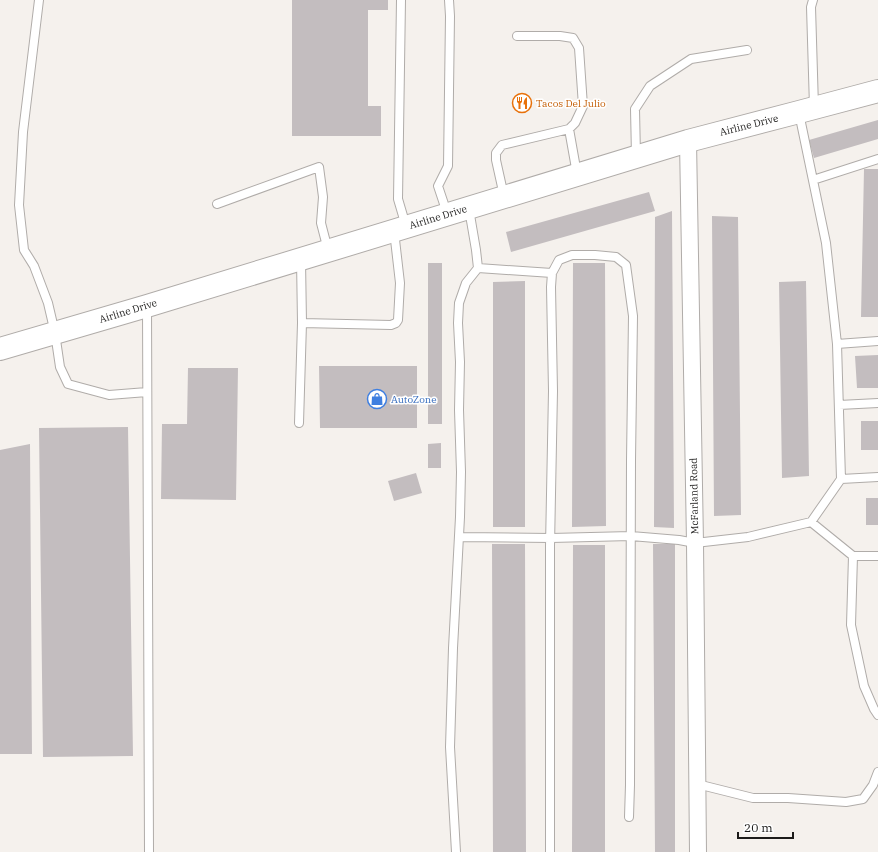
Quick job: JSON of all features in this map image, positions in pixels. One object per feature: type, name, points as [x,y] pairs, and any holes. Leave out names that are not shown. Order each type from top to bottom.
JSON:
[{"type":"main road","name":"Airline Drive","points":[[0,349],[147,306],[688,141],[878,90]]},
{"type":"street","name":"McFarland Road","points":[[688,141],[695,543],[698,852]]},
{"type":"lane","points":[[39,0],[23,132],[19,205],[24,250],[34,266],[48,303],[55,333],[60,367],[68,384],[109,395],[147,392]]},
{"type":"lane","points":[[302,323],[391,324],[396,323],[398,320],[400,283],[400,229],[398,199],[402,0]]},
{"type":"lane","points":[[447,214],[438,186],[448,166],[449,0]]},
{"type":"lane","points":[[459,537],[551,538],[631,536],[679,540],[695,543],[748,537],[811,522],[841,479],[837,344],[826,243],[813,180],[806,110],[811,7],[813,0]]},
{"type":"lane","points":[[504,197],[496,160],[496,153],[502,145],[569,129],[575,123],[583,106],[579,48],[573,38],[560,36],[517,36]]},
{"type":"lane","points":[[636,157],[634,109],[650,86],[691,59],[747,50]]},
{"type":"lane","points":[[569,129],[578,174]]},
{"type":"lane","points":[[813,180],[878,159]]},
{"type":"lane","points":[[217,204],[319,167],[323,197],[321,223],[328,250]]},
{"type":"lane","points":[[456,852],[450,746],[461,472],[459,410],[460,362],[458,323],[459,303],[466,283],[478,268],[469,208]]},
{"type":"lane","points":[[550,852],[551,287],[552,273],[559,260],[572,255],[616,257],[626,265],[633,316],[630,817]]},
{"type":"lane","points":[[299,423],[302,323],[301,259]]},
{"type":"lane","points":[[478,268],[552,273]]},
{"type":"lane","points":[[147,306],[149,852]]},
{"type":"lane","points":[[837,344],[878,341]]},
{"type":"lane","points":[[839,405],[878,403]]},
{"type":"lane","points":[[841,479],[878,477]]},
{"type":"lane","points":[[811,522],[853,556],[878,556]]},
{"type":"lane","points":[[853,556],[851,625],[864,686],[878,716]]},
{"type":"lane","points":[[697,784],[753,798],[788,798],[846,802],[863,799],[873,785],[878,772]]},
{"type":"building","points":[[292,0],[388,0],[388,10],[368,10],[368,106],[381,106],[381,136],[292,136]]},
{"type":"building","points":[[878,120],[878,139],[814,158],[809,140]]},
{"type":"building","points":[[864,169],[878,169],[878,317],[861,317]]},
{"type":"building","points":[[649,192],[655,211],[511,252],[506,232]]},
{"type":"building","points":[[672,211],[674,528],[654,527],[655,217]]},
{"type":"building","points":[[712,216],[738,217],[741,515],[714,516]]},
{"type":"building","points":[[428,263],[442,263],[442,424],[428,424]]},
{"type":"building","points":[[573,263],[605,263],[606,526],[572,527]]},
{"type":"building","points":[[525,281],[525,527],[493,527],[493,282]]},
{"type":"building","points":[[806,281],[809,476],[782,478],[779,282]]},
{"type":"building","points":[[878,355],[878,388],[857,388],[855,356]]},
{"type":"building","points":[[319,366],[417,366],[417,428],[320,428]]},
{"type":"building","points":[[188,368],[238,368],[236,500],[161,499],[162,424],[187,424]]},
{"type":"building","points":[[861,421],[878,421],[878,450],[861,450]]},
{"type":"building","points":[[128,427],[133,756],[43,757],[39,428]]},
{"type":"building","points":[[441,443],[441,468],[428,468],[428,444]]},
{"type":"building","points":[[30,444],[32,754],[0,754],[0,450]]},
{"type":"building","points":[[416,473],[422,493],[394,501],[388,481]]},
{"type":"building","points":[[866,498],[878,498],[878,525],[866,525]]},
{"type":"building","points":[[492,544],[525,544],[526,852],[493,852]]},
{"type":"building","points":[[653,544],[675,544],[675,852],[655,852]]},
{"type":"building","points":[[573,545],[605,545],[605,852],[572,852]]},
{"type":"place","name":"Tacos Del Julio","points":[[522,103]]},
{"type":"place","name":"AutoZone","points":[[377,399]]}]
